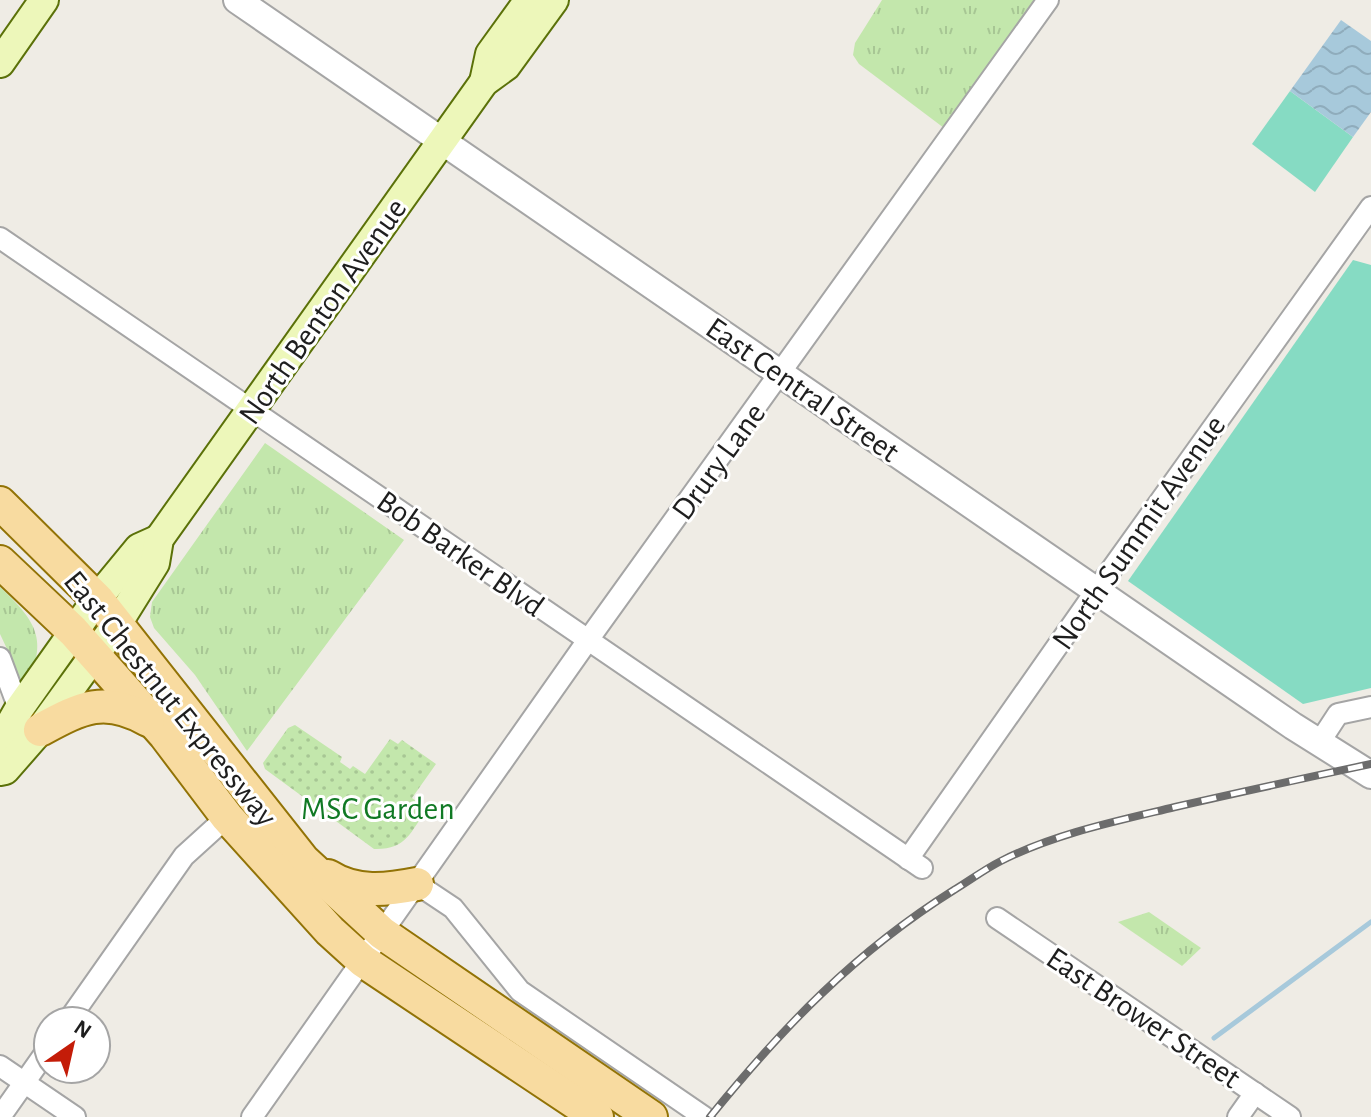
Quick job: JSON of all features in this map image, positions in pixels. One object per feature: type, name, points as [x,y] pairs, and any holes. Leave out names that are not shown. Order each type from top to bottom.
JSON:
[{"type":"main road","points":[[0,63],[44,0]]},
{"type":"main road","name":"North Benton Avenue","points":[[484,82],[490,54],[529,0]]},
{"type":"main road","name":"North Benton Avenue","points":[[84,642],[117,624],[155,563],[159,539],[484,82],[506,66],[554,0]]},
{"type":"main road","name":"East Chestnut Expressway","points":[[0,503],[97,599],[303,860],[382,933],[651,1117]]},
{"type":"main road","name":"North Benton Avenue","points":[[0,771],[5,770],[29,720],[84,642],[97,599],[139,548],[159,539]]},
{"type":"main road","name":"East Chestnut Expressway","points":[[0,562],[84,642],[157,725],[227,817],[330,931],[363,961],[597,1117]]},
{"type":"main road","points":[[29,720],[98,705],[133,711],[157,725]]},
{"type":"main road","name":"North Benton Avenue","points":[[0,742],[29,720]]},
{"type":"main road","points":[[303,860],[339,883],[381,891],[417,884]]},
{"type":"street","name":"East Central Street","points":[[237,0],[1096,591],[1371,775]]},
{"type":"street","name":"Drury Lane","points":[[252,1117],[588,640],[1048,0]]},
{"type":"street","name":"North Summit Avenue","points":[[915,864],[1096,591],[1371,207]]},
{"type":"street","name":"Bob Barker Blvd","points":[[0,238],[915,864]]},
{"type":"street","points":[[0,658],[29,720]]},
{"type":"street","points":[[1319,743],[1338,714],[1371,707]]},
{"type":"street","points":[[79,1005],[184,856],[227,817]]},
{"type":"street","points":[[417,884],[453,908],[520,991],[704,1117]]},
{"type":"street","name":"East Brower Street","points":[[997,918],[1290,1117]]},
{"type":"street","points":[[0,1066],[75,1117]]},
{"type":"street","points":[[0,1117],[32,1072]]},
{"type":"street","points":[[1238,1117],[1255,1093]]},
{"type":"green space","points":[[882,0],[1034,0],[944,128],[859,64],[853,55],[855,43]]},
{"type":"green space","points":[[1290,91],[1353,137],[1315,192],[1252,144]]},
{"type":"green space","points":[[1353,260],[1371,265],[1371,688],[1303,704],[1128,581]]},
{"type":"green space","points":[[265,443],[404,540],[247,751],[195,675],[154,628],[150,617],[152,602]]},
{"type":"green space","points":[[0,587],[22,610],[35,632],[37,656],[25,686],[13,683],[8,651],[0,634]]},
{"type":"green space","name":"MSC Garden","points":[[295,725],[342,757],[340,762],[350,769],[353,766],[365,774],[390,739],[398,744],[402,740],[436,764],[412,798],[427,809],[406,838],[393,847],[374,849],[265,769],[263,763],[288,728]]},
{"type":"green space","points":[[1149,912],[1201,948],[1182,966],[1118,922]]},
{"type":"water","points":[[1341,20],[1371,41],[1371,112],[1353,137],[1290,91]]},
{"type":"waterway","points":[[1214,1038],[1371,922]]},
{"type":"railway","points":[[710,1117],[793,1022],[853,965],[918,914],[995,864],[1042,843],[1108,823],[1371,764]]}]
